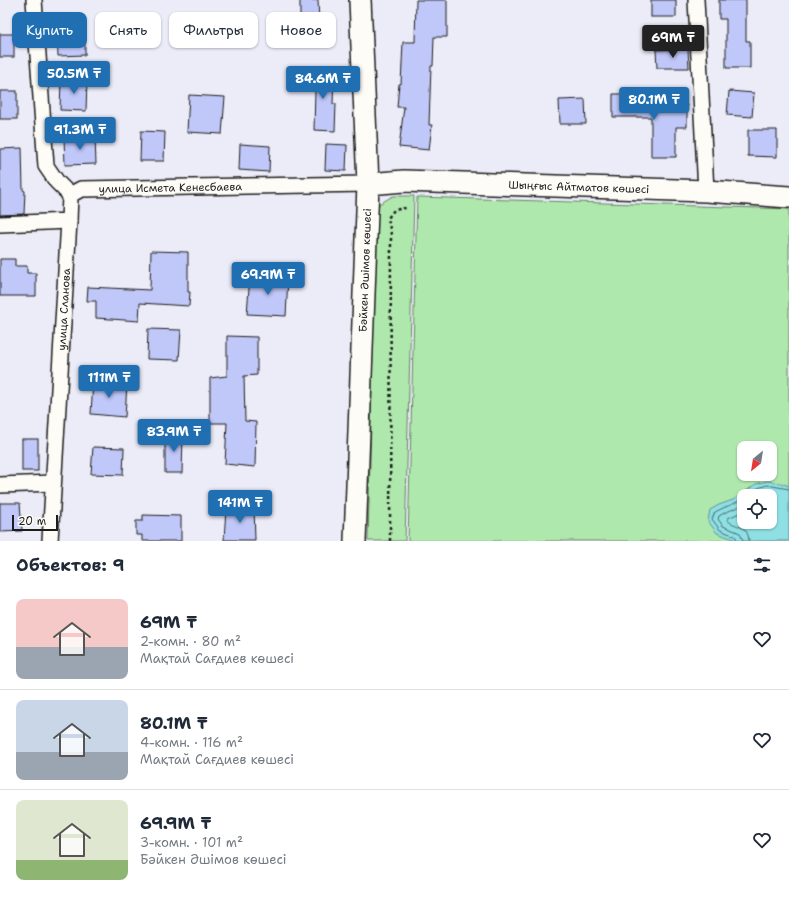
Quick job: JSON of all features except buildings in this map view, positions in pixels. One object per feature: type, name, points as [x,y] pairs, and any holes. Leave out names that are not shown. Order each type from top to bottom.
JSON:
[{"type":"main road","name":"Бәйкен Әшімов көшесі","points":[[355,541],[368,184],[360,0]]},
{"type":"main road","name":"Шыңғыс Айтматов көшесі","points":[[368,184],[404,181],[706,190],[789,196]]},
{"type":"street","points":[[0,224],[69,221],[70,195],[57,182],[46,166],[34,0]]},
{"type":"street","points":[[696,0],[706,190]]},
{"type":"street","name":"улица Исмета Кенесбаева","points":[[70,195],[81,190],[368,184]]},
{"type":"street","name":"улица Сланова","points":[[50,541],[69,221]]},
{"type":"street","points":[[0,485],[53,483]]},
{"type":"path","points":[[390,541],[390,234],[388,218],[394,210],[406,208]]},
{"type":"green space","points":[[393,196],[414,196],[405,541],[368,541],[376,226],[379,204]]},
{"type":"green space","points":[[417,197],[789,209],[789,541],[408,541]]},
{"type":"water","points":[[767,481],[789,486],[789,541],[739,541],[717,533],[708,521],[710,510],[737,497],[737,529],[777,529],[777,489],[749,489],[756,484]]}]
